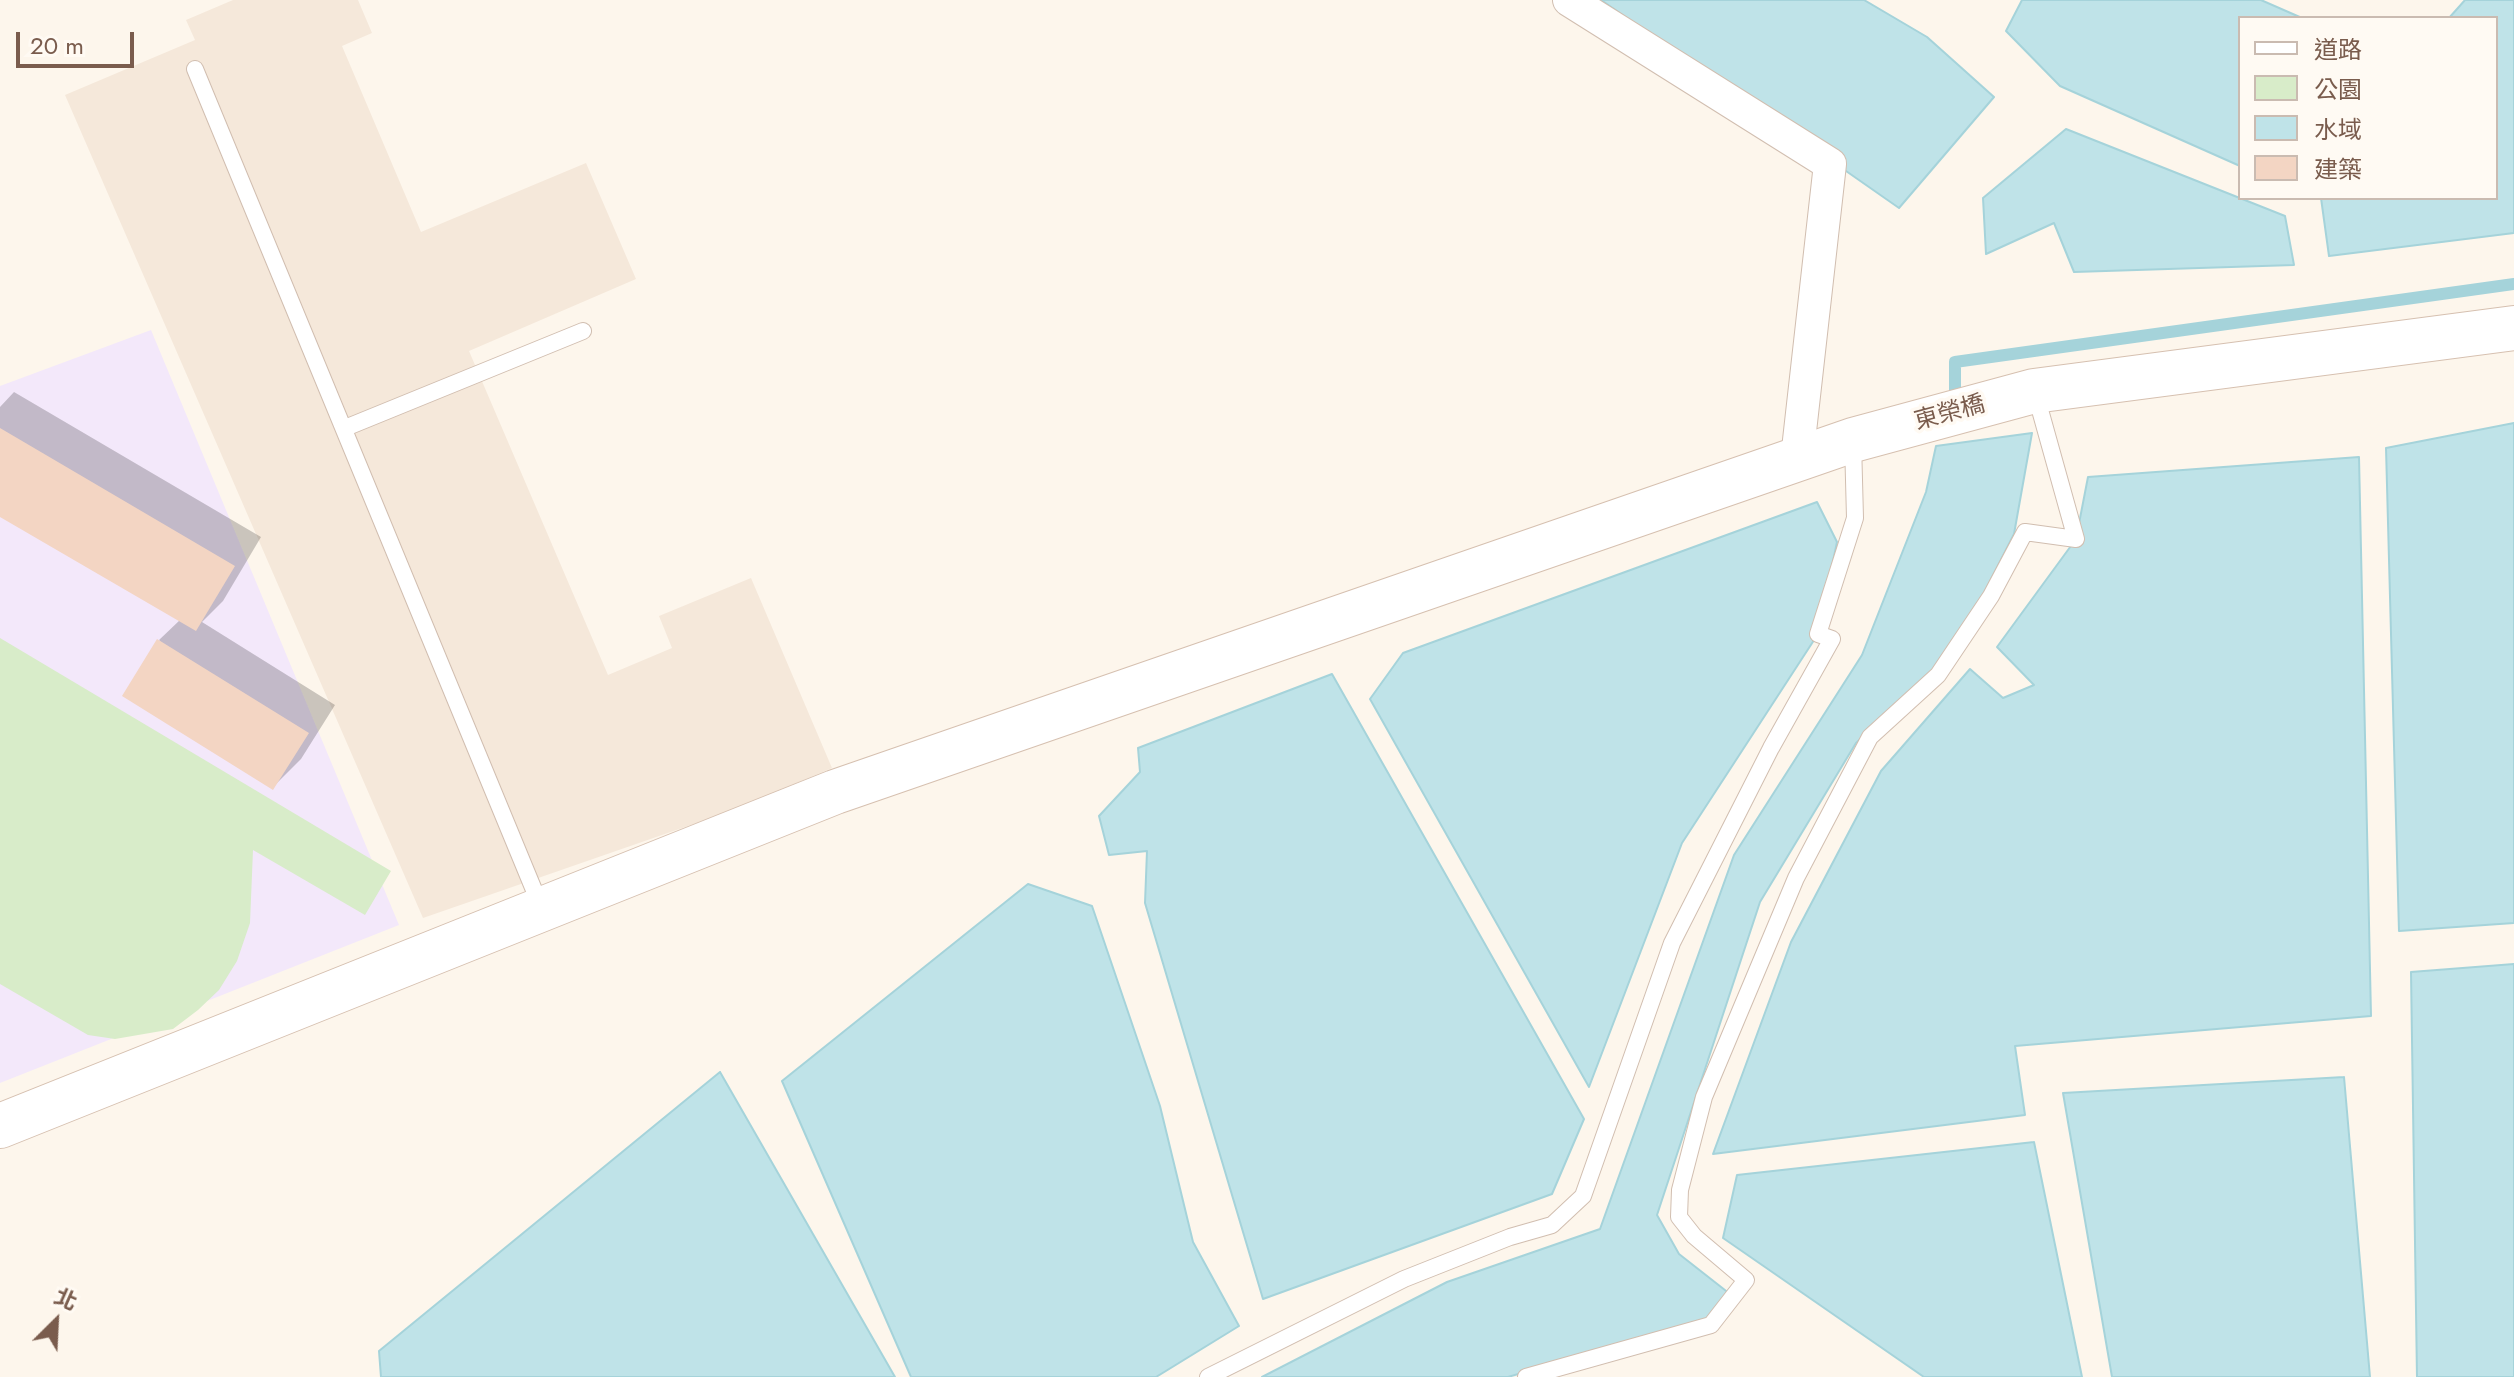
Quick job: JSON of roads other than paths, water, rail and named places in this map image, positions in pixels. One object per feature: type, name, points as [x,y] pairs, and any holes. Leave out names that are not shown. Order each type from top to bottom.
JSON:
[{"type":"main road","name":"東榮橋","points":[[0,1126],[835,792],[1797,458],[2033,391],[2514,328]]},
{"type":"street","points":[[1569,0],[1830,164],[1797,458]]},
{"type":"lane","points":[[195,69],[541,909]]},
{"type":"lane","points":[[345,428],[583,331]]},
{"type":"lane","points":[[1526,1377],[1711,1325],[1746,1280],[1694,1236],[1679,1217],[1680,1190],[1704,1097],[1796,878],[1870,737],[1938,675],[1991,596],[2025,532],[2076,539],[2033,391]]},
{"type":"lane","points":[[1208,1377],[1404,1279],[1510,1237],[1552,1225],[1583,1196],[1672,943],[1771,748],[1832,639],[1818,634],[1855,518],[1861,438]]},
{"type":"water","points":[[1601,0],[1864,0],[1927,37],[1994,97],[1899,208]]},
{"type":"water","points":[[2022,0],[2261,0],[2297,16],[2238,16],[2238,165],[2060,86],[2006,31]]},
{"type":"water","points":[[2465,0],[2514,0],[2514,233],[2329,256],[2321,200],[2498,200],[2498,16],[2451,16]]},
{"type":"water","points":[[2066,129],[2238,197],[2238,200],[2285,216],[2294,265],[2074,272],[2054,223],[1986,254],[1983,198]]},
{"type":"water","points":[[2514,423],[2514,923],[2399,931],[2386,448]]},
{"type":"water","points":[[2032,433],[2014,534],[1951,658],[1856,743],[1760,902],[1657,1215],[1679,1254],[1730,1294],[1718,1316],[1508,1377],[1262,1377],[1447,1282],[1600,1229],[1734,855],[1862,655],[1926,492],[1936,446]]},
{"type":"water","points":[[2359,457],[2371,1016],[2015,1046],[2025,1115],[1713,1154],[1791,942],[1881,771],[1970,669],[2003,698],[2034,685],[1997,647],[2076,539],[2088,477]]},
{"type":"water","points":[[1817,502],[1837,542],[1818,634],[1682,843],[1589,1087],[1370,699],[1403,653]]},
{"type":"water","points":[[1332,674],[1584,1119],[1552,1194],[1263,1299],[1145,903],[1147,851],[1109,855],[1099,816],[1140,772],[1138,748]]},
{"type":"water","points":[[1028,884],[1092,906],[1160,1106],[1193,1242],[1239,1326],[1156,1377],[911,1377],[782,1081]]},
{"type":"water","points":[[2514,964],[2514,1377],[2417,1377],[2411,972]]},
{"type":"water","points":[[720,1072],[895,1377],[381,1377],[379,1351]]},
{"type":"water","points":[[2344,1077],[2370,1377],[2112,1377],[2063,1093]]},
{"type":"water","points":[[2034,1142],[2082,1377],[1924,1377],[1723,1238],[1737,1175]]},
{"type":"waterway","points":[[1955,403],[1955,362],[2514,284]]}]
